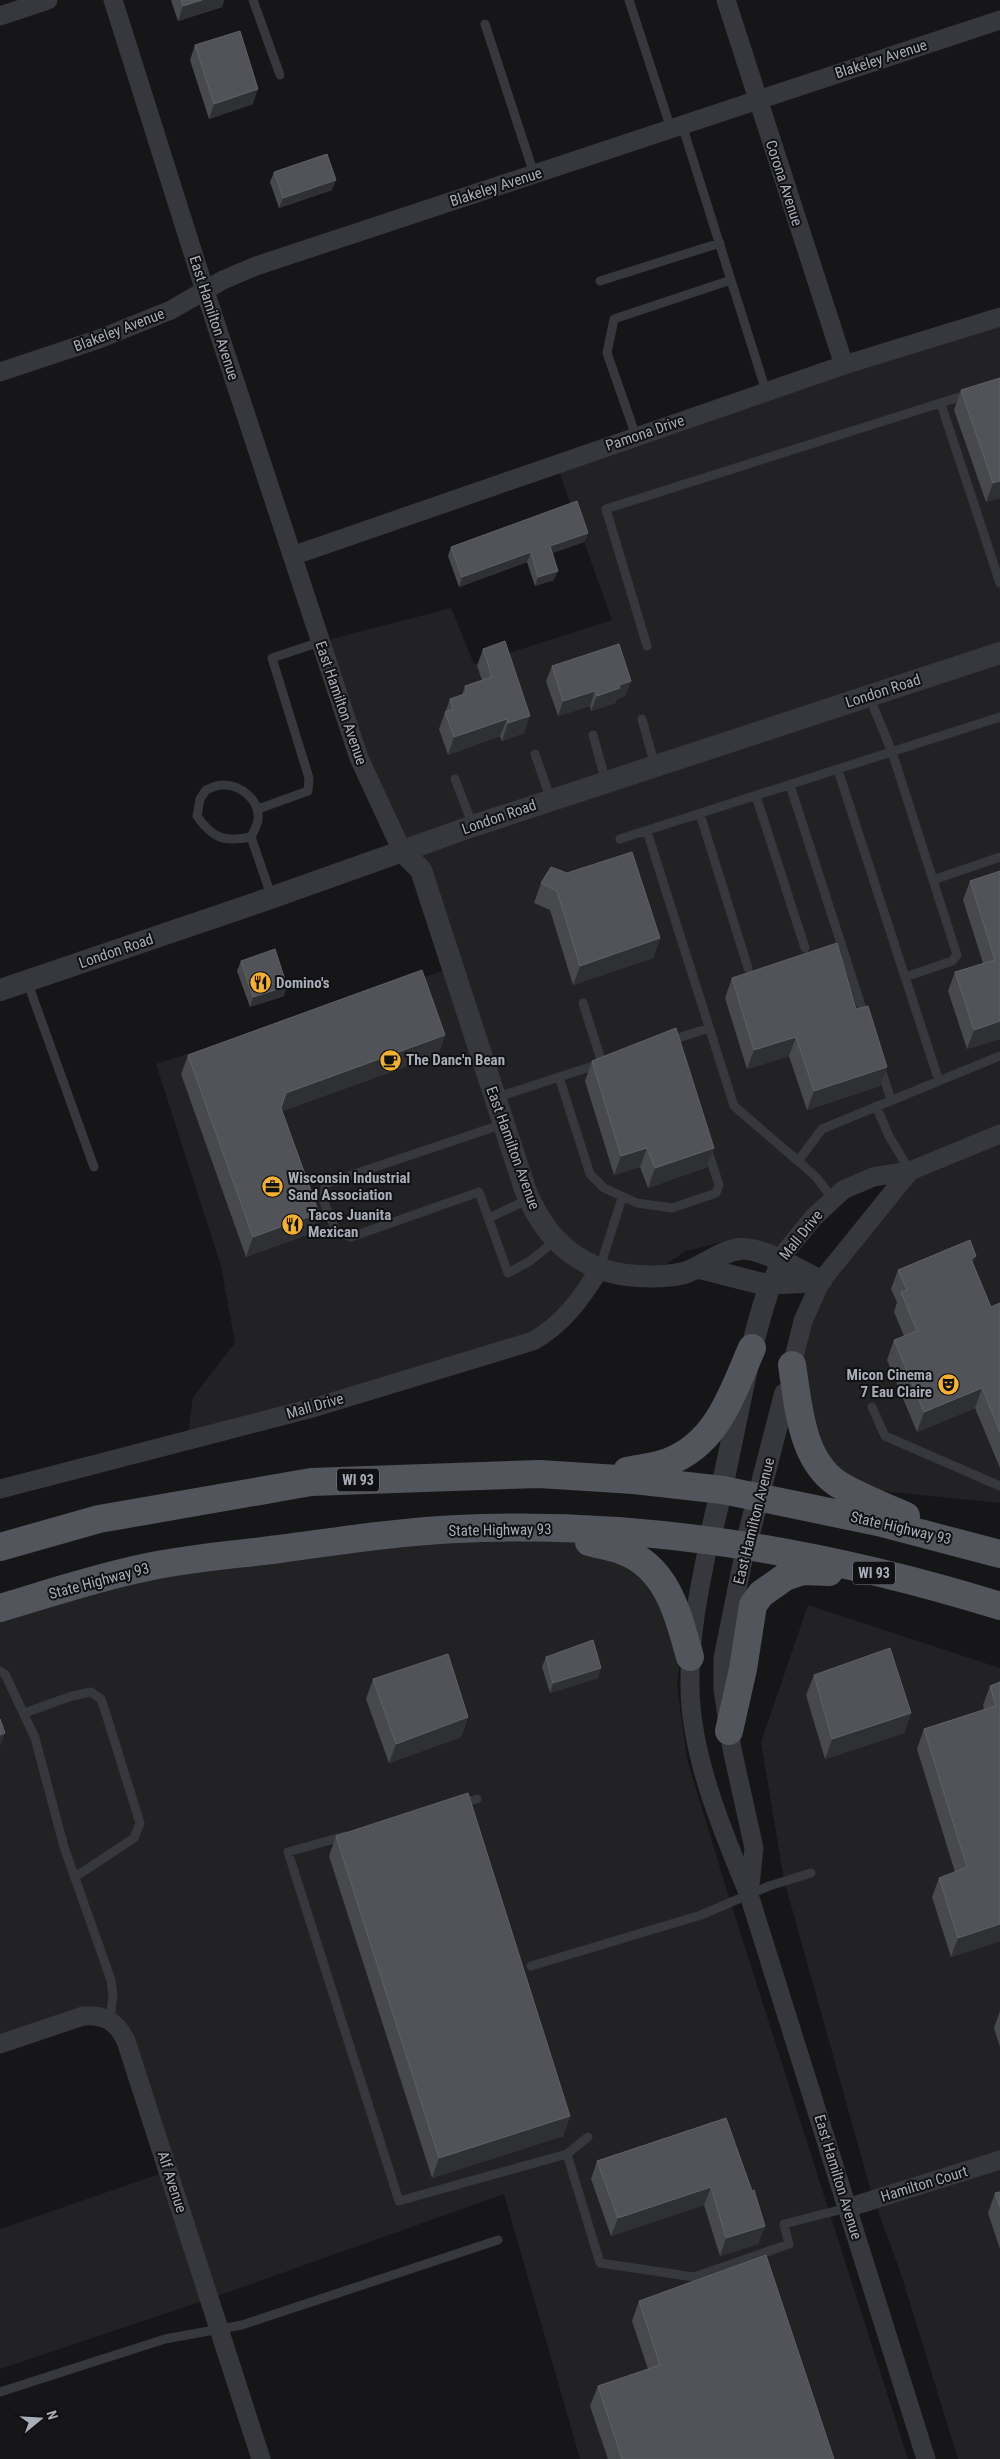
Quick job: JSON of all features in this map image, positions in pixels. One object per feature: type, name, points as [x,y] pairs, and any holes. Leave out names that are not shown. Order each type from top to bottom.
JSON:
[{"type":"main road","points":[[595,1478],[666,1464],[680,1458],[705,1440],[721,1417],[752,1348]]},
{"type":"main road","points":[[792,1366],[804,1433],[814,1460],[826,1473],[842,1486],[964,1543]]},
{"type":"main road","name":"State Highway 93","points":[[0,1547],[99,1519],[311,1482],[539,1474],[723,1490],[878,1522],[964,1543],[1000,1554]]},
{"type":"main road","points":[[539,1528],[623,1551],[648,1566],[658,1576],[670,1595],[690,1657]]},
{"type":"main road","name":"State Highway 93","points":[[0,1608],[144,1567],[350,1540],[437,1531],[539,1528],[621,1532],[746,1545],[881,1574],[954,1592],[1000,1606]]},
{"type":"main road","points":[[729,1731],[743,1669],[753,1606],[761,1594],[785,1578],[803,1571],[881,1574]]},
{"type":"street","points":[[0,16],[48,0]]},
{"type":"street","name":"East Hamilton Avenue","points":[[113,0],[205,291],[359,758],[402,851],[421,870],[503,1124],[529,1199],[542,1224],[555,1241],[576,1258],[599,1270],[624,1275],[658,1277],[676,1275],[700,1268],[729,1252],[740,1249],[754,1250],[820,1282],[803,1321],[760,1497],[746,1545],[723,1658],[723,1689],[729,1731],[754,1848],[749,1895]]},
{"type":"street","name":"Corona Avenue","points":[[726,0],[844,365]]},
{"type":"street","name":"Blakeley Avenue","points":[[0,372],[99,339],[162,314],[256,266],[1000,20]]},
{"type":"street","name":"Pamona Drive","points":[[292,556],[844,365],[1000,317]]},
{"type":"street","name":"London Road","points":[[0,990],[272,898],[473,826],[1000,653]]},
{"type":"street","name":"Mall Drive","points":[[910,1171],[820,1282],[770,1285],[780,1261],[799,1234],[843,1190],[858,1182],[910,1171],[1000,1134]]},
{"type":"street","name":"East Hamilton Avenue","points":[[700,1268],[770,1285],[752,1348],[723,1490],[708,1541],[693,1626],[690,1657],[692,1719],[719,1824],[749,1895],[926,2459]]},
{"type":"street","name":"Mall Drive","points":[[0,1489],[316,1407],[533,1341],[550,1331],[567,1316],[599,1270]]},
{"type":"street","points":[[0,2044],[83,2016],[97,2015],[110,2020]]},
{"type":"street","name":"Alf Avenue","points":[[110,2020],[120,2028],[126,2041],[261,2459]]},
{"type":"street","name":"Hamilton Court","points":[[847,2208],[1000,2160]]},
{"type":"lane","points":[[253,0],[280,74]]},
{"type":"lane","points":[[629,0],[720,243],[766,392]]},
{"type":"lane","points":[[485,24],[534,174]]},
{"type":"lane","points":[[600,281],[720,243]]},
{"type":"lane","points":[[636,436],[607,353],[614,319],[731,280]]},
{"type":"lane","points":[[647,646],[606,509],[975,392]]},
{"type":"lane","points":[[941,404],[1000,583]]},
{"type":"lane","points":[[258,809],[308,791],[309,778],[272,658],[320,642]]},
{"type":"lane","points":[[869,695],[892,752],[957,955],[952,961],[905,977]]},
{"type":"lane","points":[[620,839],[1000,717]]},
{"type":"lane","points":[[642,719],[655,766]]},
{"type":"lane","points":[[593,735],[606,782]]},
{"type":"lane","points":[[535,754],[551,800]]},
{"type":"lane","points":[[838,770],[939,1080]]},
{"type":"lane","points":[[456,779],[473,826]]},
{"type":"lane","points":[[250,837],[233,840],[217,837],[207,830],[198,816],[200,799],[206,790],[221,785],[238,788],[249,796],[258,809],[258,821],[250,837],[272,898]]},
{"type":"lane","points":[[790,785],[867,1026]]},
{"type":"lane","points":[[756,796],[805,948]]},
{"type":"lane","points":[[700,814],[748,968]]},
{"type":"lane","points":[[646,831],[734,1106],[816,1177],[833,1199]]},
{"type":"lane","points":[[933,880],[1000,857]]},
{"type":"lane","points":[[26,981],[94,1167]]},
{"type":"lane","points":[[495,1098],[607,1061],[583,1003]]},
{"type":"lane","points":[[655,1046],[674,1044],[709,1028]]},
{"type":"lane","points":[[876,1054],[891,1100]]},
{"type":"lane","points":[[798,1161],[822,1129],[1000,1056]]},
{"type":"lane","points":[[559,1077],[590,1174],[604,1188],[622,1198],[637,1203],[672,1208],[716,1193],[719,1185],[704,1140]]},
{"type":"lane","points":[[876,1106],[910,1171]]},
{"type":"lane","points":[[503,1124],[325,1184],[324,1202],[336,1231],[351,1237],[479,1192],[508,1272],[530,1261],[555,1241]]},
{"type":"lane","points":[[599,1270],[622,1198]]},
{"type":"lane","points":[[488,1218],[529,1199]]},
{"type":"lane","points":[[872,1407],[885,1436],[1000,1486]]},
{"type":"lane","points":[[0,1671],[4,1674],[35,1738],[64,1846],[111,1980],[113,1995],[110,2020]]},
{"type":"lane","points":[[24,1713],[72,1696],[91,1692],[100,1699],[140,1823],[134,1838],[75,1877]]},
{"type":"lane","points":[[449,1807],[477,1799]]},
{"type":"lane","points":[[354,1834],[288,1852],[399,2201],[567,2154],[588,2136]]},
{"type":"lane","points":[[531,1966],[701,1915],[769,1886],[811,1873]]},
{"type":"lane","points":[[567,2154],[600,2263],[694,2278],[789,2244],[784,2224],[847,2208]]},
{"type":"lane","points":[[0,2392],[165,2339],[219,2331],[242,2325],[498,2240]]},
{"type":"shaded area","points":[[1000,317],[1000,1503],[842,1487],[799,1410],[803,1321],[909,1172],[858,1182],[786,1251],[744,1240],[722,1242],[685,1251],[649,1277],[599,1270],[550,1331],[187,1440],[193,1397],[235,1343],[221,1266],[156,1064],[452,968],[402,851],[320,642],[451,608],[474,664],[612,620],[556,463]]},
{"type":"shaded area","points":[[539,1528],[648,1566],[680,1658],[677,1686],[687,1759],[728,1894],[908,2459],[580,2459],[504,2194],[209,2299],[0,2369],[0,2229],[168,2171],[126,2041],[97,2015],[0,2044],[0,1608],[144,1567]]},
{"type":"shaded area","points":[[808,1605],[1000,1668],[1000,2459],[958,2459],[901,2274],[872,2195],[784,1880],[761,1742]]},
{"type":"building","points":[[181,0],[202,0],[183,6]]},
{"type":"building","points":[[240,31],[258,89],[214,104],[195,45]]},
{"type":"building","points":[[327,154],[336,180],[283,198],[274,172]]},
{"type":"building","points":[[1000,378],[1000,481],[993,483],[961,390]]},
{"type":"building","points":[[577,501],[588,533],[550,546],[558,571],[538,577],[531,552],[462,577],[451,547]]},
{"type":"building","points":[[505,641],[530,716],[508,723],[507,719],[454,737],[445,712],[453,709],[450,699],[467,693],[465,686],[492,677],[483,649]]},
{"type":"building","points":[[619,644],[631,681],[619,685],[620,688],[597,696],[595,691],[563,701],[552,666]]},
{"type":"building","points":[[632,852],[660,938],[580,966],[557,891],[541,883],[551,867],[567,873]]},
{"type":"building","points":[[1000,871],[1000,1021],[974,1030],[955,972],[995,960],[970,881]]},
{"type":"building","points":[[837,943],[856,1009],[868,1006],[887,1067],[814,1091],[796,1037],[754,1050],[732,978]]},
{"type":"building","name":"Domino's","points":[[275,949],[287,986],[253,997],[241,961]]},
{"type":"building","points":[[422,970],[445,1035],[286,1093],[281,1108],[319,1213],[253,1237],[188,1055]]},
{"type":"building","points":[[676,1028],[714,1148],[655,1168],[647,1148],[621,1156],[592,1061]]},
{"type":"building","name":"Micon Cinema 7 Eau Claire","points":[[970,1240],[976,1256],[971,1259],[991,1307],[1000,1303],[1000,1432],[982,1388],[924,1412],[894,1340],[917,1331],[901,1292],[907,1290],[898,1270]]},
{"type":"building","points":[[593,1640],[601,1668],[553,1683],[546,1657]]},
{"type":"building","points":[[890,1648],[911,1713],[832,1739],[814,1675]]},
{"type":"building","points":[[448,1654],[468,1717],[396,1744],[373,1679]]},
{"type":"building","points":[[1000,1682],[1000,1924],[958,1938],[939,1878],[967,1867],[924,1729],[996,1706],[990,1686]]},
{"type":"building","points":[[0,1719],[5,1733],[0,1735]]},
{"type":"building","points":[[468,1793],[570,2116],[439,2158],[336,1836]]},
{"type":"building","points":[[726,2118],[752,2191],[754,2190],[765,2226],[726,2238],[711,2187],[618,2218],[597,2161]]},
{"type":"building","points":[[1000,2192],[1000,2207],[995,2193]]},
{"type":"building","points":[[766,2255],[834,2459],[622,2459],[598,2386],[660,2365],[639,2301]]},
{"type":"place","name":"Domino's","points":[[260,983]]},
{"type":"place","name":"The Danc'n Bean","points":[[390,1060]]},
{"type":"place","name":"Wisconsin Industrial Sand Association","points":[[272,1187]]},
{"type":"place","name":"Tacos Juanita Mexican","points":[[292,1224]]},
{"type":"place","name":"Micon Cinema 7 Eau Claire","points":[[948,1384]]}]
